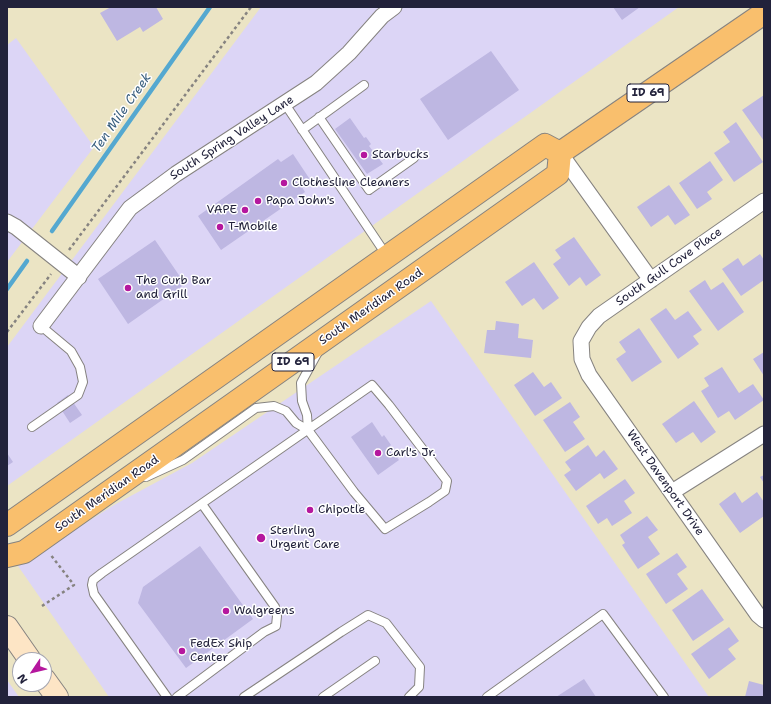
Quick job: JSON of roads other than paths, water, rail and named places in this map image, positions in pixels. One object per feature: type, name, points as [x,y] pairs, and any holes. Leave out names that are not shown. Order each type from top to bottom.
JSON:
[{"type":"main road","name":"ID 69","points":[[7,526],[545,145],[560,153],[764,13]]},
{"type":"main road","name":"South Meridian Road","points":[[7,556],[24,552],[558,174],[560,153]]},
{"type":"street","name":"South Spring Valley Lane","points":[[41,326],[130,208],[176,174],[316,83],[349,54],[382,16],[394,7]]},
{"type":"street","points":[[560,153],[651,280]]},
{"type":"street","name":"South Gull Cove Place","points":[[581,341],[589,327],[599,316],[764,201]]},
{"type":"street","points":[[7,222],[16,227],[79,277]]},
{"type":"street","name":"West Davenport Drive","points":[[581,341],[582,359],[589,375],[758,614],[764,620]]},
{"type":"street","points":[[672,492],[764,434]]},
{"type":"street","points":[[7,627],[24,652]]},
{"type":"lane","points":[[302,130],[364,85]]},
{"type":"lane","points":[[285,104],[387,257]]},
{"type":"lane","points":[[319,117],[369,190],[414,158]]},
{"type":"lane","points":[[32,427],[78,395],[83,382],[80,367],[71,351],[41,326]]},
{"type":"lane","points":[[308,430],[307,415],[302,401],[301,384],[325,339]]},
{"type":"lane","points":[[104,496],[183,460],[256,408],[274,406],[286,411],[296,423],[308,430],[354,492],[385,529],[445,491],[447,481],[389,404],[372,385],[308,430],[202,504],[102,573],[93,580],[92,585],[94,594],[166,697]]},
{"type":"lane","points":[[177,697],[264,632],[276,626],[277,616],[275,607],[202,504]]},
{"type":"lane","points":[[487,697],[603,614],[664,697]]},
{"type":"lane","points":[[244,697],[340,632],[368,615],[386,623],[420,667],[419,687],[409,697]]},
{"type":"lane","points":[[324,697],[375,661]]},
{"type":"waterway","name":"Ten Mile Creek","points":[[52,231],[210,7]]},
{"type":"waterway","name":"Ten Mile Creek","points":[[7,289],[27,261]]},
{"type":"place","name":"Starbucks","points":[[364,155]]},
{"type":"place","name":"Clothesline Cleaners","points":[[284,183]]},
{"type":"place","name":"Papa John's","points":[[258,201]]},
{"type":"place","name":"VAPE","points":[[245,210]]},
{"type":"place","name":"T-Mobile","points":[[220,227]]},
{"type":"place","name":"The Curb Bar and Grill","points":[[128,288]]},
{"type":"place","name":"Carl's Jr.","points":[[378,453]]},
{"type":"place","name":"Chipotle","points":[[310,510]]},
{"type":"place","name":"Sterling Urgent Care","points":[[261,538]]},
{"type":"place","name":"Walgreens","points":[[226,611]]},
{"type":"place","name":"FedEx Ship Center","points":[[182,651]]}]
